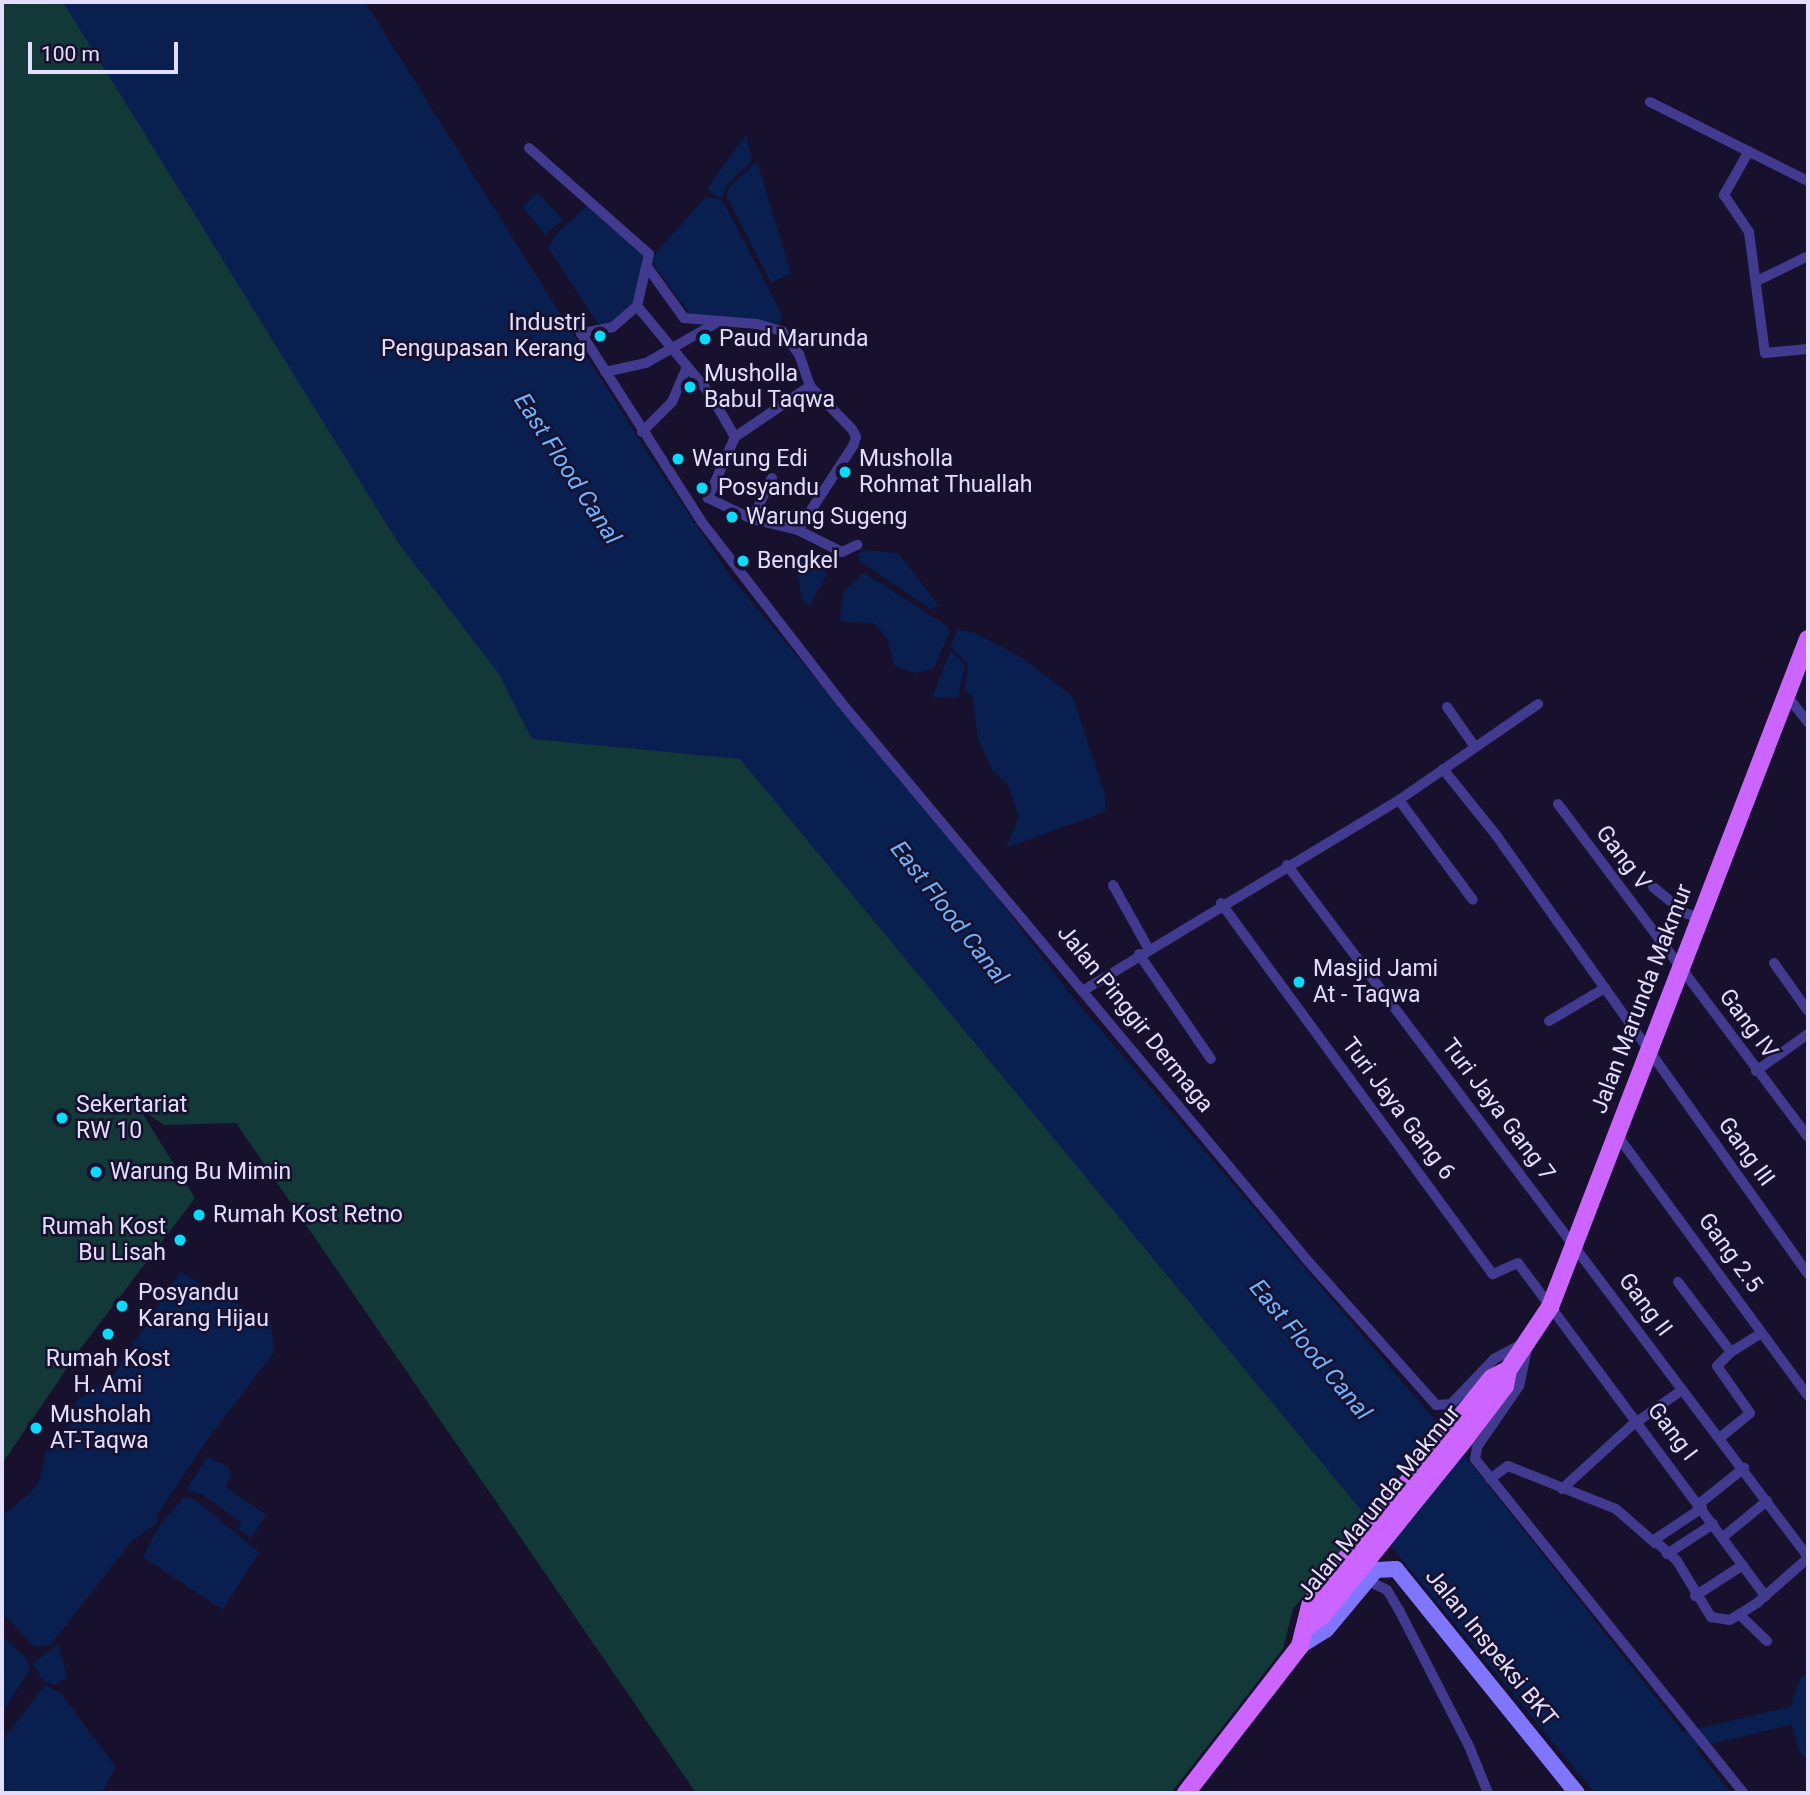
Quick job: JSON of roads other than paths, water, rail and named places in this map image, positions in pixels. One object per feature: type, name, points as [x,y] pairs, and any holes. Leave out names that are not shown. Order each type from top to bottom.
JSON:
[{"type":"main road","name":"Jalan Marunda Makmur","points":[[1186,1793],[1302,1637],[1322,1616],[1380,1530],[1462,1430],[1492,1378],[1508,1370],[1550,1307],[1650,1055],[1785,693],[1808,639]]},
{"type":"street","points":[[1650,102],[1808,181]]},
{"type":"street","points":[[529,148],[649,254],[648,268],[638,288],[637,306],[671,351],[710,394],[735,437]]},
{"type":"street","points":[[1749,151],[1724,195],[1748,230],[1765,353],[1808,349]]},
{"type":"street","points":[[1756,281],[1808,256]]},
{"type":"street","points":[[648,268],[684,318],[757,324],[782,331],[799,354],[810,386],[856,437],[798,530]]},
{"type":"street","name":"Jalan Pinggir Dermaga","points":[[637,306],[613,327],[581,333],[701,522],[731,564],[909,785],[1084,990],[1307,1260],[1433,1403],[1441,1407],[1451,1404],[1494,1359],[1530,1340]]},
{"type":"street","points":[[605,372],[643,365],[718,322]]},
{"type":"street","points":[[642,432],[672,402],[686,369]]},
{"type":"street","points":[[810,386],[735,437],[708,493],[709,500],[752,519],[798,530],[842,552],[857,545]]},
{"type":"street","points":[[752,519],[772,478]]},
{"type":"street","points":[[701,522],[719,505]]},
{"type":"street","points":[[1785,693],[1808,722]]},
{"type":"street","points":[[1084,990],[1221,903],[1399,800],[1538,704]]},
{"type":"street","points":[[1447,707],[1475,747]]},
{"type":"street","name":"Gang III","points":[[1443,769],[1605,988],[1808,1274]]},
{"type":"street","points":[[1399,800],[1473,900]]},
{"type":"street","name":"Gang V","points":[[1558,804],[1682,969]]},
{"type":"street","name":"Turi Jaya Gang 7","points":[[1287,864],[1574,1246]]},
{"type":"street","points":[[1113,885],[1143,951],[1211,1059]]},
{"type":"street","points":[[1653,887],[1685,913],[1700,918]]},
{"type":"street","name":"Turi Jaya Gang 6","points":[[1221,903],[1493,1274],[1516,1262],[1550,1307]]},
{"type":"street","points":[[1774,963],[1808,1011]]},
{"type":"street","name":"Gang IV","points":[[1682,969],[1808,1137]]},
{"type":"street","points":[[1549,1021],[1605,988]]},
{"type":"street","points":[[1756,1071],[1808,1034]]},
{"type":"street","name":"Gang 2.5","points":[[1616,1135],[1808,1396]]},
{"type":"street","name":"Gang II","points":[[1574,1246],[1682,1390],[1721,1436],[1808,1555]]},
{"type":"street","points":[[1678,1282],[1731,1352]]},
{"type":"street","name":"Gang I","points":[[1550,1307],[1638,1421],[1765,1596]]},
{"type":"street","points":[[1721,1436],[1750,1413],[1717,1366],[1731,1352],[1762,1333]]},
{"type":"street","points":[[1530,1340],[1520,1386],[1475,1452],[1490,1479],[1744,1793]]},
{"type":"street","points":[[1562,1489],[1638,1421],[1682,1390]]},
{"type":"street","points":[[1490,1479],[1508,1466],[1616,1509],[1681,1566],[1695,1596],[1717,1620],[1740,1614],[1765,1596],[1808,1555]]},
{"type":"street","points":[[1655,1543],[1657,1537],[1700,1506],[1744,1468]]},
{"type":"street","points":[[1723,1537],[1767,1501]]},
{"type":"street","points":[[1667,1554],[1713,1524]]},
{"type":"street","points":[[1695,1596],[1743,1565]]},
{"type":"street","name":"Jalan Inspeksi BKT","points":[[1367,1581],[1383,1567],[1402,1574],[1577,1793]]},
{"type":"street","points":[[1302,1637],[1326,1630],[1367,1581],[1387,1590],[1469,1746],[1488,1793]]},
{"type":"street","points":[[1740,1614],[1767,1641]]},
{"type":"water","name":"East Flood Canal","points":[[63,2],[365,2],[645,449],[731,577],[984,880],[1071,995],[1454,1442],[1731,1793],[1595,1793],[740,759],[532,739],[499,674],[397,541]]},
{"type":"water","points":[[746,134],[752,160],[726,186],[722,197],[717,197],[707,189]]},
{"type":"water","points":[[757,162],[791,273],[771,283],[726,195],[730,186]]},
{"type":"water","points":[[537,192],[563,219],[545,235],[523,207]]},
{"type":"water","points":[[706,196],[723,201],[782,315],[780,323],[692,316],[650,260]]},
{"type":"water","points":[[588,205],[648,255],[634,303],[612,325],[597,323],[549,249],[554,236]]},
{"type":"water","points":[[865,550],[898,553],[939,606],[931,609],[860,561],[857,554]]},
{"type":"water","points":[[801,558],[825,566],[826,576],[809,607],[802,598],[797,572]]},
{"type":"water","points":[[864,573],[947,626],[949,633],[933,669],[916,673],[894,666],[888,640],[874,623],[840,622],[843,593]]},
{"type":"water","points":[[957,629],[975,633],[1021,657],[1073,697],[1106,797],[1105,812],[1006,848],[1019,817],[1008,785],[991,768],[978,738],[973,699],[965,688],[968,663],[951,647]]},
{"type":"water","points":[[951,650],[965,665],[958,698],[932,697]]},
{"type":"water","points":[[180,1272],[271,1323],[274,1352],[208,1439],[157,1515],[157,1523],[132,1541],[50,1645],[35,1647],[2,1612],[2,1516],[32,1491],[41,1477],[45,1453],[67,1429],[77,1400],[111,1378]]},
{"type":"water","points":[[207,1457],[229,1467],[231,1476],[225,1486],[266,1515],[251,1538],[238,1528],[241,1522],[203,1495],[186,1490]]},
{"type":"water","points":[[184,1497],[194,1499],[259,1552],[223,1610],[143,1557],[157,1529]]},
{"type":"water","points":[[2,1636],[26,1658],[30,1670],[2,1712]]},
{"type":"water","points":[[58,1644],[67,1677],[56,1685],[43,1681],[33,1664]]},
{"type":"water","points":[[45,1685],[60,1692],[116,1767],[102,1793],[2,1793],[2,1741]]},
{"type":"waterway","points":[[1808,1683],[1798,1714],[1808,1749]]},
{"type":"waterway","points":[[1668,1745],[1798,1714]]},
{"type":"place","name":"Industri Pengupasan Kerang","points":[[600,336]]},
{"type":"place","name":"Paud Marunda","points":[[705,339]]},
{"type":"place","name":"Musholla Babul Taqwa","points":[[690,387]]},
{"type":"place","name":"Warung Edi","points":[[678,459]]},
{"type":"place","name":"Musholla Rohmat Thuallah","points":[[845,472]]},
{"type":"place","name":"Posyandu","points":[[702,488]]},
{"type":"place","name":"Warung Sugeng","points":[[732,517]]},
{"type":"place","name":"Bengkel","points":[[743,561]]},
{"type":"place","name":"Masjid Jami At - Taqwa","points":[[1299,982]]},
{"type":"place","name":"Sekertariat RW 10","points":[[62,1118]]},
{"type":"place","name":"Warung Bu Mimin","points":[[96,1172]]},
{"type":"place","name":"Rumah Kost Retno","points":[[199,1215]]},
{"type":"place","name":"Rumah Kost Bu Lisah","points":[[180,1240]]},
{"type":"place","name":"Posyandu Karang Hijau","points":[[122,1306]]},
{"type":"place","name":"Rumah Kost H. Ami","points":[[108,1334]]},
{"type":"place","name":"Musholah AT-Taqwa","points":[[36,1428]]}]
